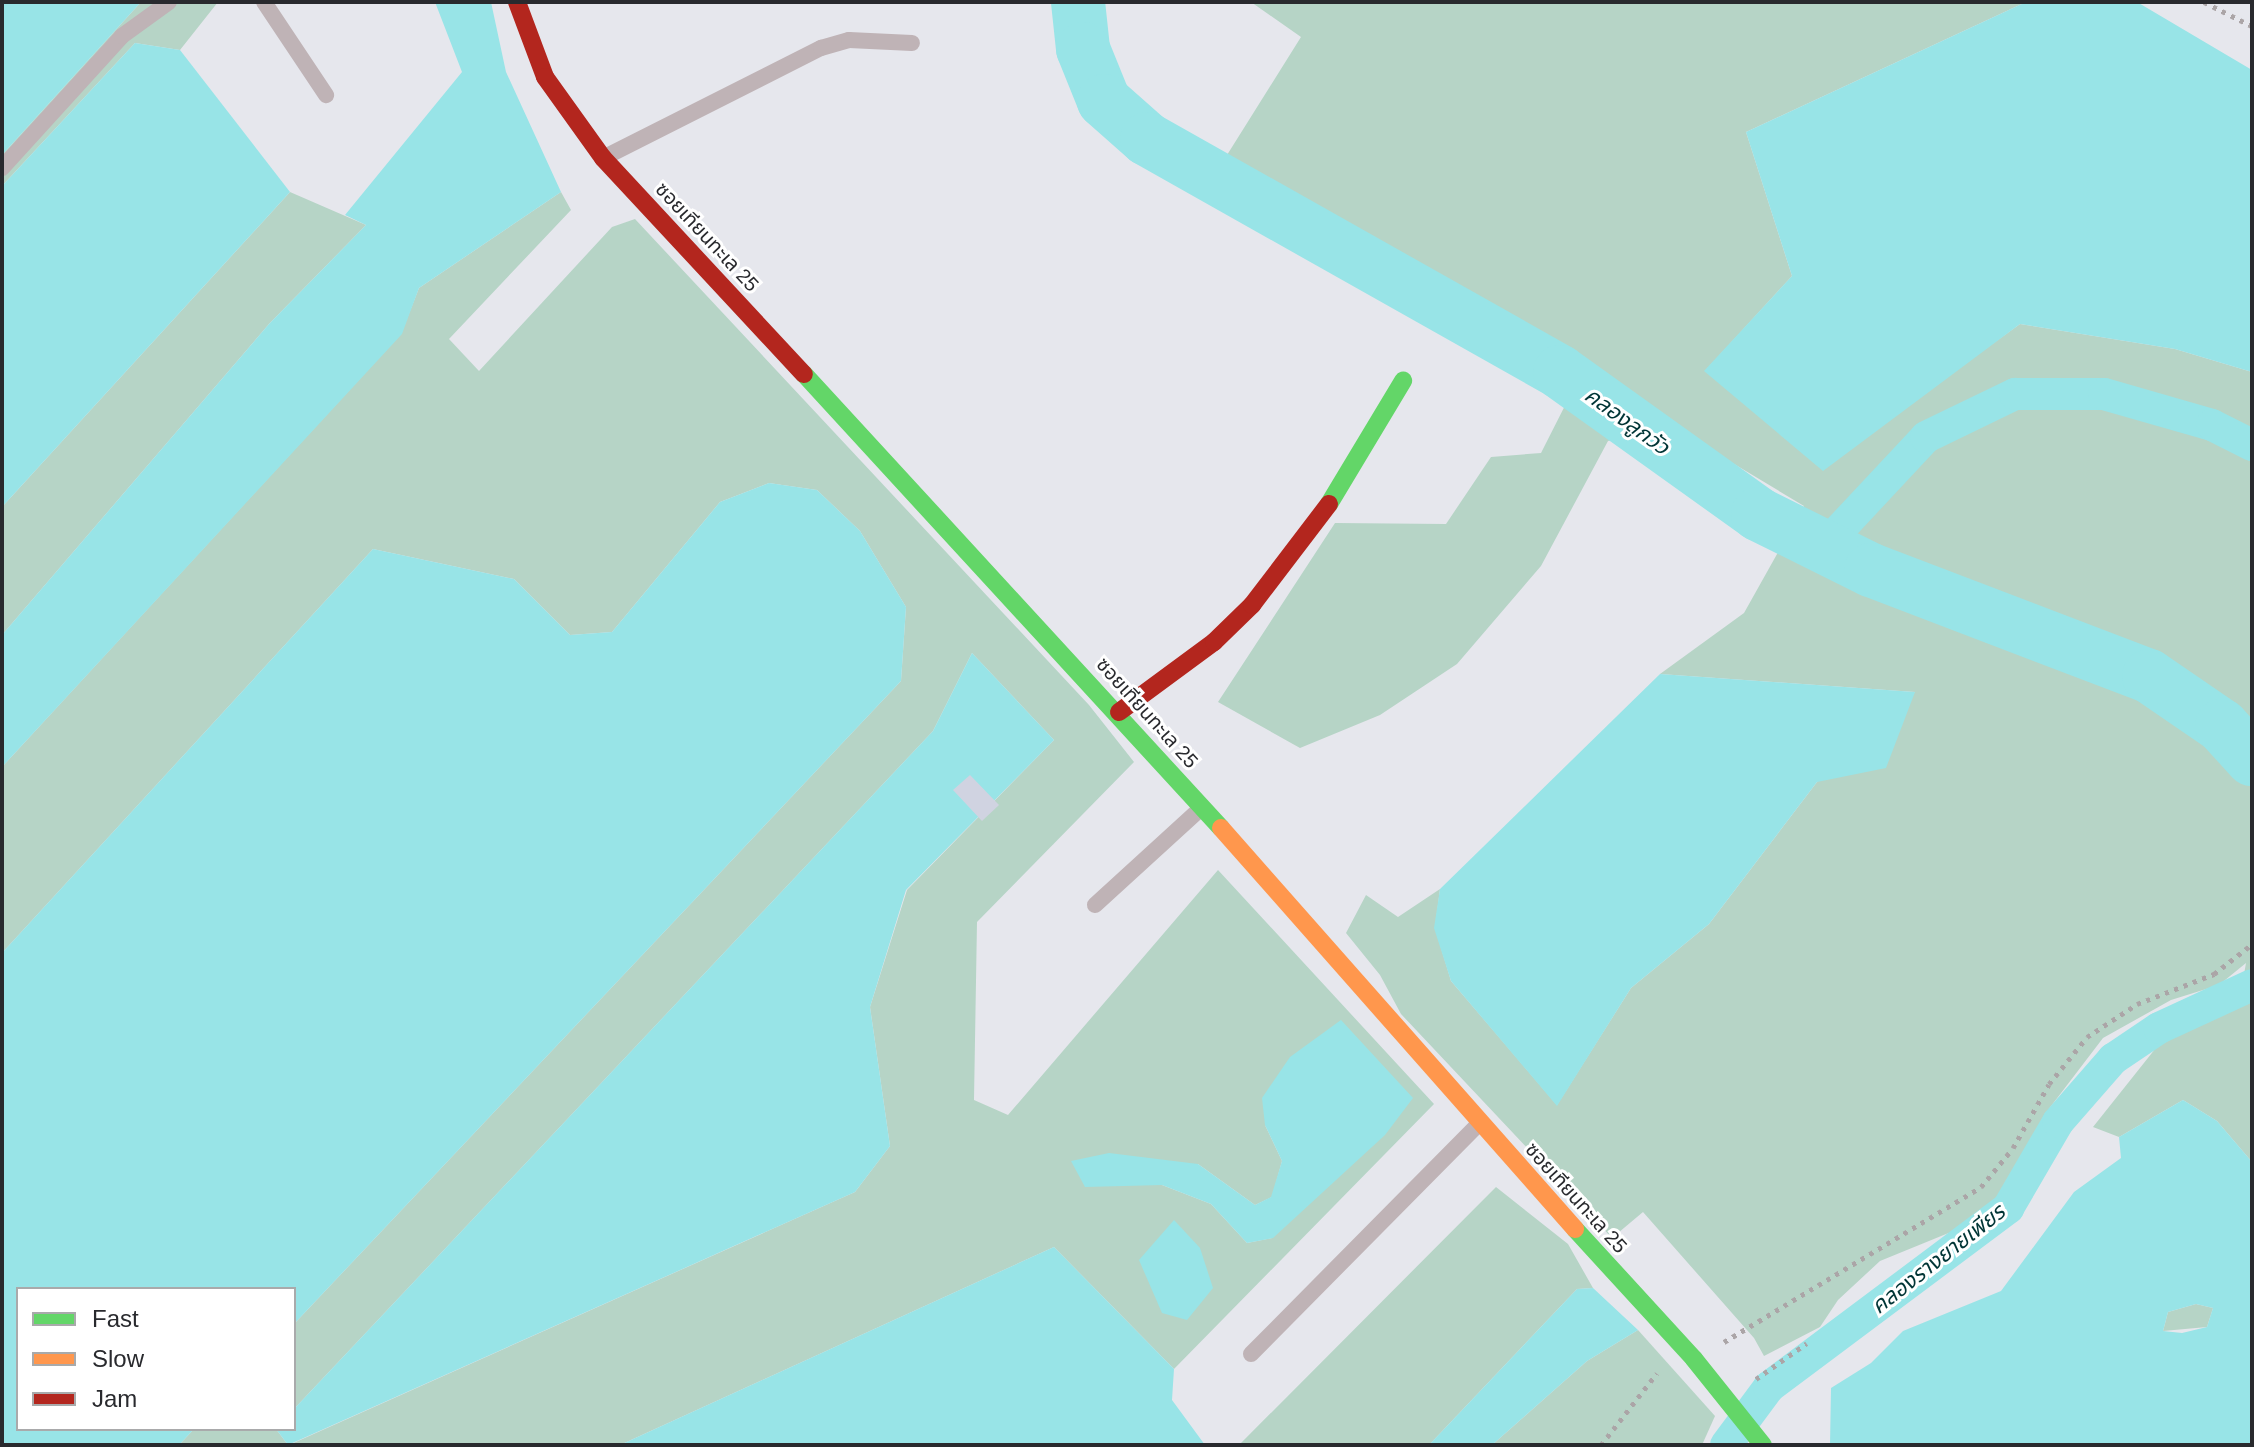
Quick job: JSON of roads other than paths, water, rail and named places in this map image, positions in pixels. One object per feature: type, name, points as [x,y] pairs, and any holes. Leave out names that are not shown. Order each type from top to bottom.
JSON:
[{"type":"street","name":"ซอยเทียนทะเล 25","points":[[517,2],[545,77],[603,158],[1119,712],[1479,1125],[1694,1359],[1761,1441]]},
{"type":"street","points":[[1119,712],[1214,642],[1252,605],[1342,487],[1403,381]]},
{"type":"lane","points":[[2,168],[122,36],[169,2]]},
{"type":"lane","points":[[264,2],[326,95]]},
{"type":"lane","points":[[603,158],[821,48],[849,40],[912,43]]},
{"type":"lane","points":[[1095,905],[1201,808]]},
{"type":"lane","points":[[1251,1354],[1479,1125]]},
{"type":"water","points":[[2,2],[141,2],[2,155]]},
{"type":"water","points":[[435,2],[491,2],[506,72],[561,192],[419,288],[402,334],[2,767],[2,635],[269,324],[366,225],[345,215],[462,72]]},
{"type":"water","points":[[2026,2],[2137,2],[2252,70],[2252,372],[2175,349],[2020,324],[1823,471],[1704,371],[1792,276],[1746,132]]},
{"type":"water","points":[[135,43],[180,50],[290,192],[2,507],[2,186]]},
{"type":"water","points":[[769,483],[817,490],[860,531],[906,607],[901,681],[296,1322],[296,1287],[16,1287],[16,1431],[192,1431],[179,1445],[2,1445],[2,953],[373,549],[514,579],[570,635],[612,632],[720,502]]},
{"type":"water","points":[[972,653],[1054,740],[906,890],[870,1007],[890,1146],[855,1192],[288,1445],[278,1431],[296,1431],[296,1407],[933,731]]},
{"type":"water","points":[[1660,674],[1915,692],[1886,768],[1817,782],[1709,924],[1631,988],[1557,1106],[1451,981],[1434,928],[1440,889]]},
{"type":"water","points":[[1341,1020],[1413,1098],[1385,1135],[1273,1238],[1247,1243],[1211,1204],[1162,1185],[1085,1187],[1071,1161],[1109,1153],[1198,1164],[1255,1205],[1271,1197],[1282,1161],[1265,1125],[1262,1098],[1290,1057]]},
{"type":"water","points":[[2183,1100],[2217,1121],[2252,1162],[2252,1445],[1830,1445],[1831,1388],[1871,1363],[1903,1331],[2001,1291],[2074,1192],[2121,1158],[2119,1137]],"holes":[[[2196,1304],[2213,1308],[2207,1327],[2182,1333],[2163,1331],[2168,1312]]]},
{"type":"water","points":[[1174,1220],[1200,1248],[1213,1288],[1187,1320],[1162,1313],[1139,1260]]},
{"type":"water","points":[[1054,1247],[1174,1369],[1172,1400],[1205,1445],[620,1445]]},
{"type":"water","points":[[1593,1288],[1638,1330],[1587,1361],[1492,1445],[1429,1445],[1577,1289]]},
{"type":"waterway","name":"คลองลูกวัว","points":[[1078,2],[1083,49],[1104,101],[1147,139],[1560,372],[1758,514],[1871,570],[2149,676],[2222,726],[2252,759]]},
{"type":"waterway","points":[[1826,544],[1926,437],[2015,394],[2104,394],[2212,425],[2252,445]]},
{"type":"waterway","name":"คลองรางยายเพียร","points":[[1726,1445],[1769,1387],[2008,1208],[2058,1122],[2113,1059],[2159,1028],[2252,985]]}]
